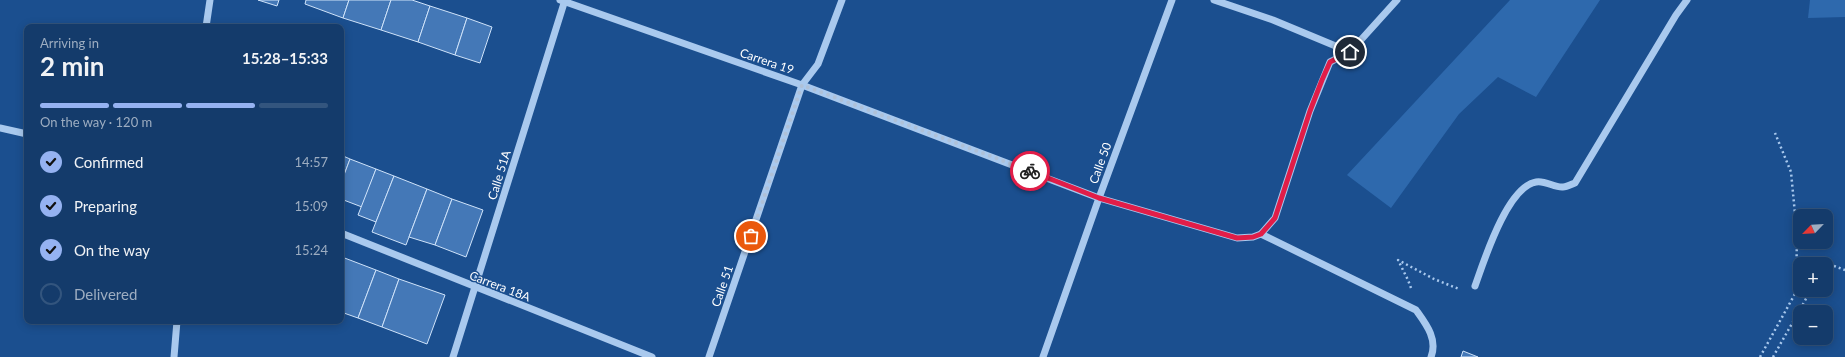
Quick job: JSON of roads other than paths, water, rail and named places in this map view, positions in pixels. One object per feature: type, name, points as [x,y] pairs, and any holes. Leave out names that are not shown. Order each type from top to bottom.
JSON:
[{"type":"street","points":[[206,24],[210,0]]},
{"type":"street","name":"Carrera 19","points":[[563,0],[802,85],[1099,198],[1237,238],[1253,237],[1261,234]]},
{"type":"street","name":"Calle 51A","points":[[453,357],[476,288],[563,0]]},
{"type":"street","name":"Calle 51","points":[[709,357],[802,85],[818,64],[842,0]]},
{"type":"street","name":"Calle 50","points":[[1043,357],[1099,198],[1172,0]]},
{"type":"street","points":[[1214,0],[1273,20],[1350,52]]},
{"type":"street","points":[[1397,0],[1350,52],[1330,62],[1310,111],[1275,218],[1261,234],[1416,310],[1431,331],[1431,357]]},
{"type":"street","points":[[1475,286],[1495,231],[1504,214],[1525,186],[1536,182],[1551,183],[1563,187],[1575,183],[1676,15],[1687,0]]},
{"type":"street","points":[[0,128],[24,133]]},
{"type":"street","name":"Carrera 18A","points":[[344,234],[652,357]]},
{"type":"street","points":[[174,357],[176,324]]}]
